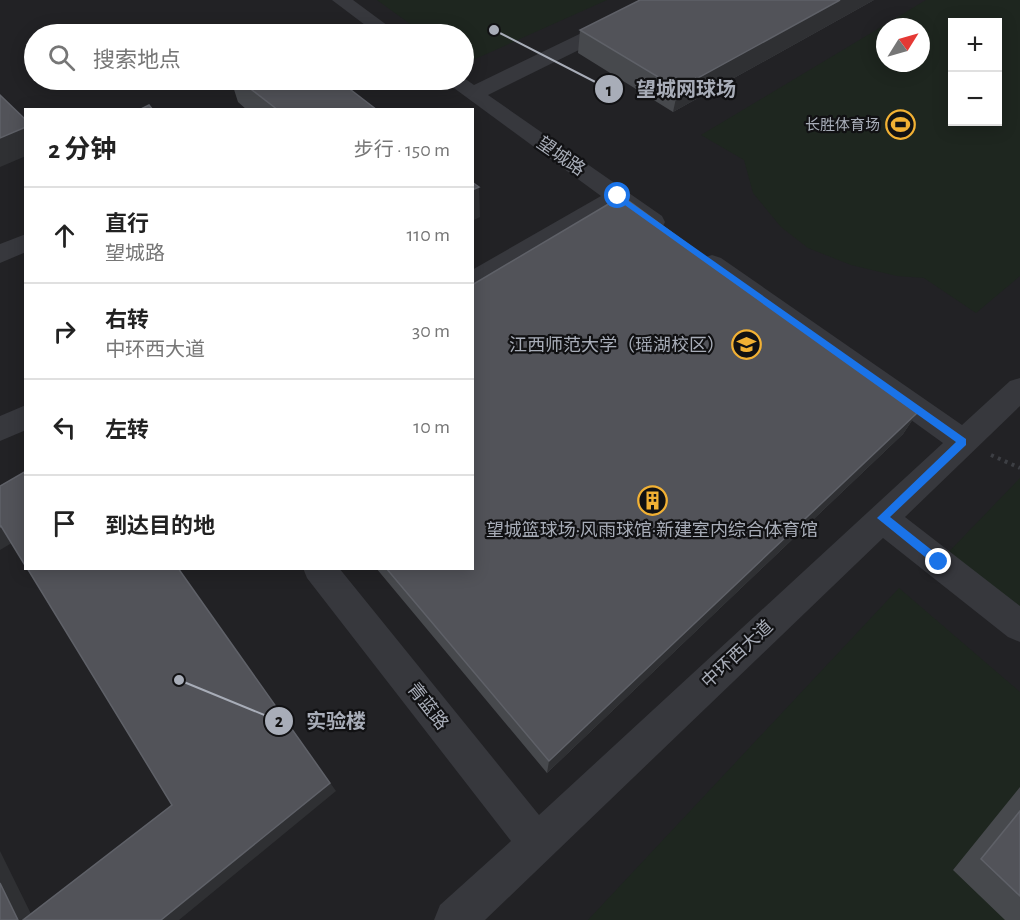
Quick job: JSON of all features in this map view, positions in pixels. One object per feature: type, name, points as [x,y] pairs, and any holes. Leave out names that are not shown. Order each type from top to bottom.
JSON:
[{"type":"street","points":[[341,0],[375,24]]},
{"type":"street","points":[[473,94],[665,0]]},
{"type":"street","name":"望城路","points":[[467,90],[963,442]]},
{"type":"street","points":[[474,281],[618,196]]},
{"type":"street","points":[[0,254],[24,243]]},
{"type":"street","name":"中环西大道","points":[[455,920],[1020,389]]},
{"type":"street","points":[[0,429],[24,417]]},
{"type":"street","points":[[882,518],[1020,626]]},
{"type":"street","name":"青蓝路","points":[[321,570],[537,843]]},
{"type":"shaded area","name":"江西师范大学（瑶湖校区）","points":[[0,0],[1020,0],[1020,920],[0,920]]},
{"type":"shaded area","points":[[377,0],[607,0],[474,60],[474,24],[410,24]]},
{"type":"shaded area","points":[[926,0],[1020,0],[1020,276],[976,313],[924,278],[897,276],[851,265],[808,248],[781,227],[753,193],[744,160],[701,135],[876,30],[876,72],[930,72],[930,18],[896,18]]},
{"type":"shaded area","points":[[1020,478],[1020,626],[939,562]]},
{"type":"shaded area","points":[[899,588],[1020,692],[1020,920],[588,920]]},
{"type":"building","points":[[640,0],[840,0],[678,89],[580,30]]},
{"type":"building","points":[[252,90],[351,90],[374,108],[275,108]]},
{"type":"building","points":[[0,95],[24,118],[24,128],[0,138]]},
{"type":"building","name":"望城篮球场·风雨球馆·新建室内综合体育馆","points":[[622,196],[917,413],[549,761],[388,570],[474,570],[474,284]]},
{"type":"building","points":[[24,472],[24,564],[0,527],[0,486]]},
{"type":"building","points":[[28,570],[179,570],[330,783],[161,920],[23,920],[172,805]]},
{"type":"building","points":[[1020,811],[1020,896],[981,859]]},
{"type":"building","points":[[0,883],[18,920],[0,920]]},
{"type":"place","name":"望城网球场","points":[[494,30]]},
{"type":"place","name":"长胜体育场","points":[[901,125]]},
{"type":"place","name":"江西师范大学（瑶湖校区）","points":[[746,345]]},
{"type":"place","name":"望城篮球场·风雨球馆·新建室内综合体育馆","points":[[652,501]]},
{"type":"place","name":"实验楼","points":[[179,680]]},
{"type":"route","points":[[618,196],[963,442],[882,518],[939,562]]}]
